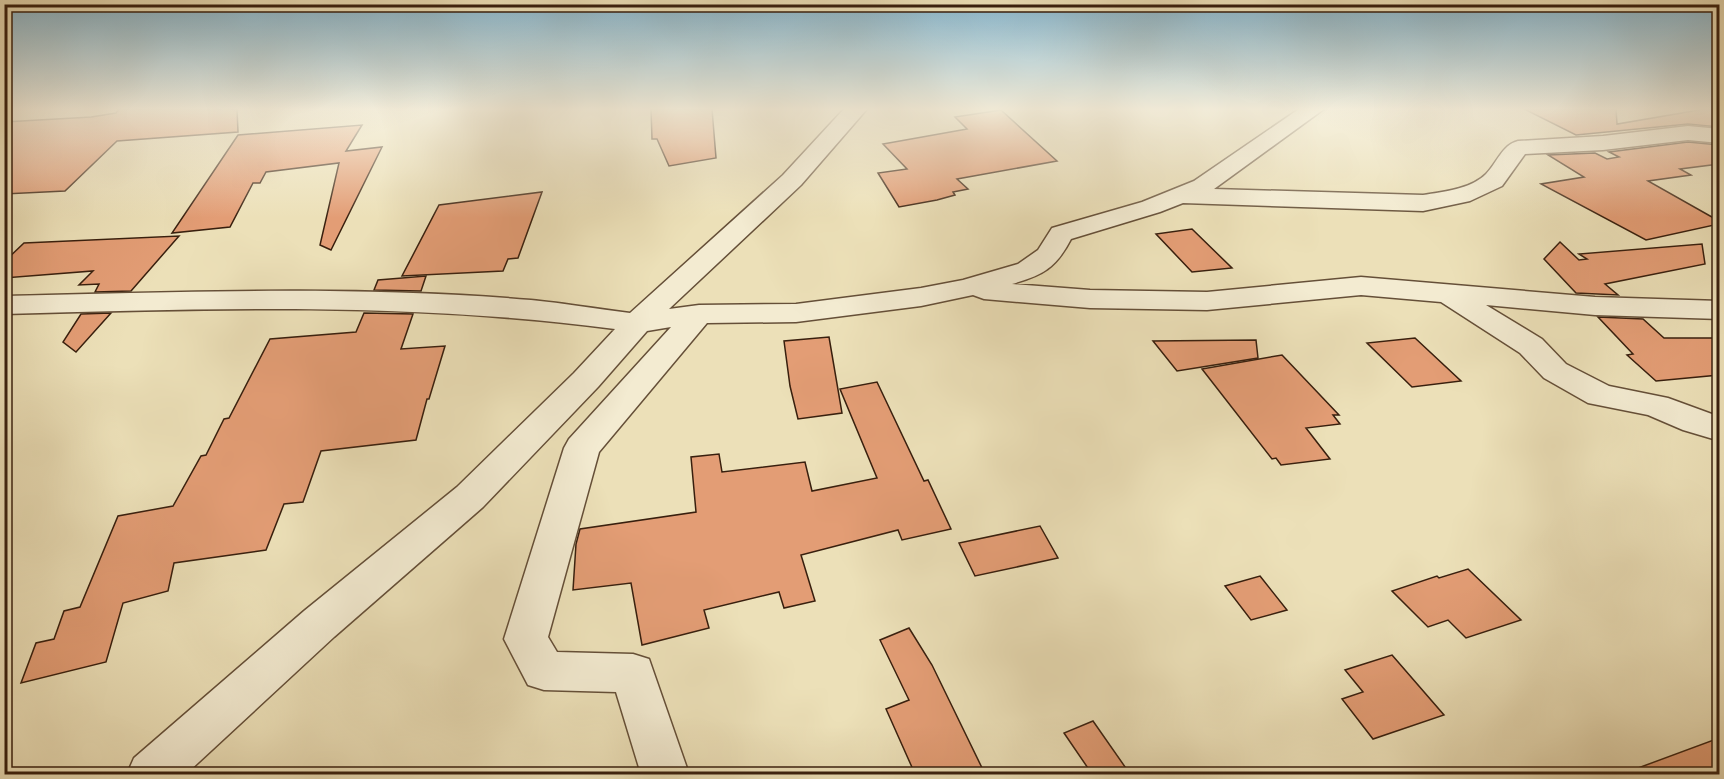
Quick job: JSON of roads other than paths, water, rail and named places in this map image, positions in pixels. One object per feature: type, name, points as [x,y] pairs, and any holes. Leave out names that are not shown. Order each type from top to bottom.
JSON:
[{"type":"street","points":[[151,774],[319,624],[470,497],[571,395],[637,323],[792,180],[823,145]]},
{"type":"street","points":[[4,305],[231,299],[378,301],[532,309],[637,323],[699,314],[796,314],[921,297],[967,288],[1028,270],[1049,255],[1061,234],[1151,207],[1203,186],[1261,145]]},
{"type":"street","points":[[1174,196],[1423,203],[1461,196],[1493,181],[1518,148],[1563,145]]},
{"type":"street","points":[[967,288],[1090,299],[1207,302],[1361,286],[1595,306],[1719,310]]},
{"type":"street","points":[[1449,295],[1531,346],[1556,371],[1600,395],[1656,406],[1719,429]]},
{"type":"street","points":[[665,774],[633,673],[544,671],[526,639],[582,448],[699,314]]}]
